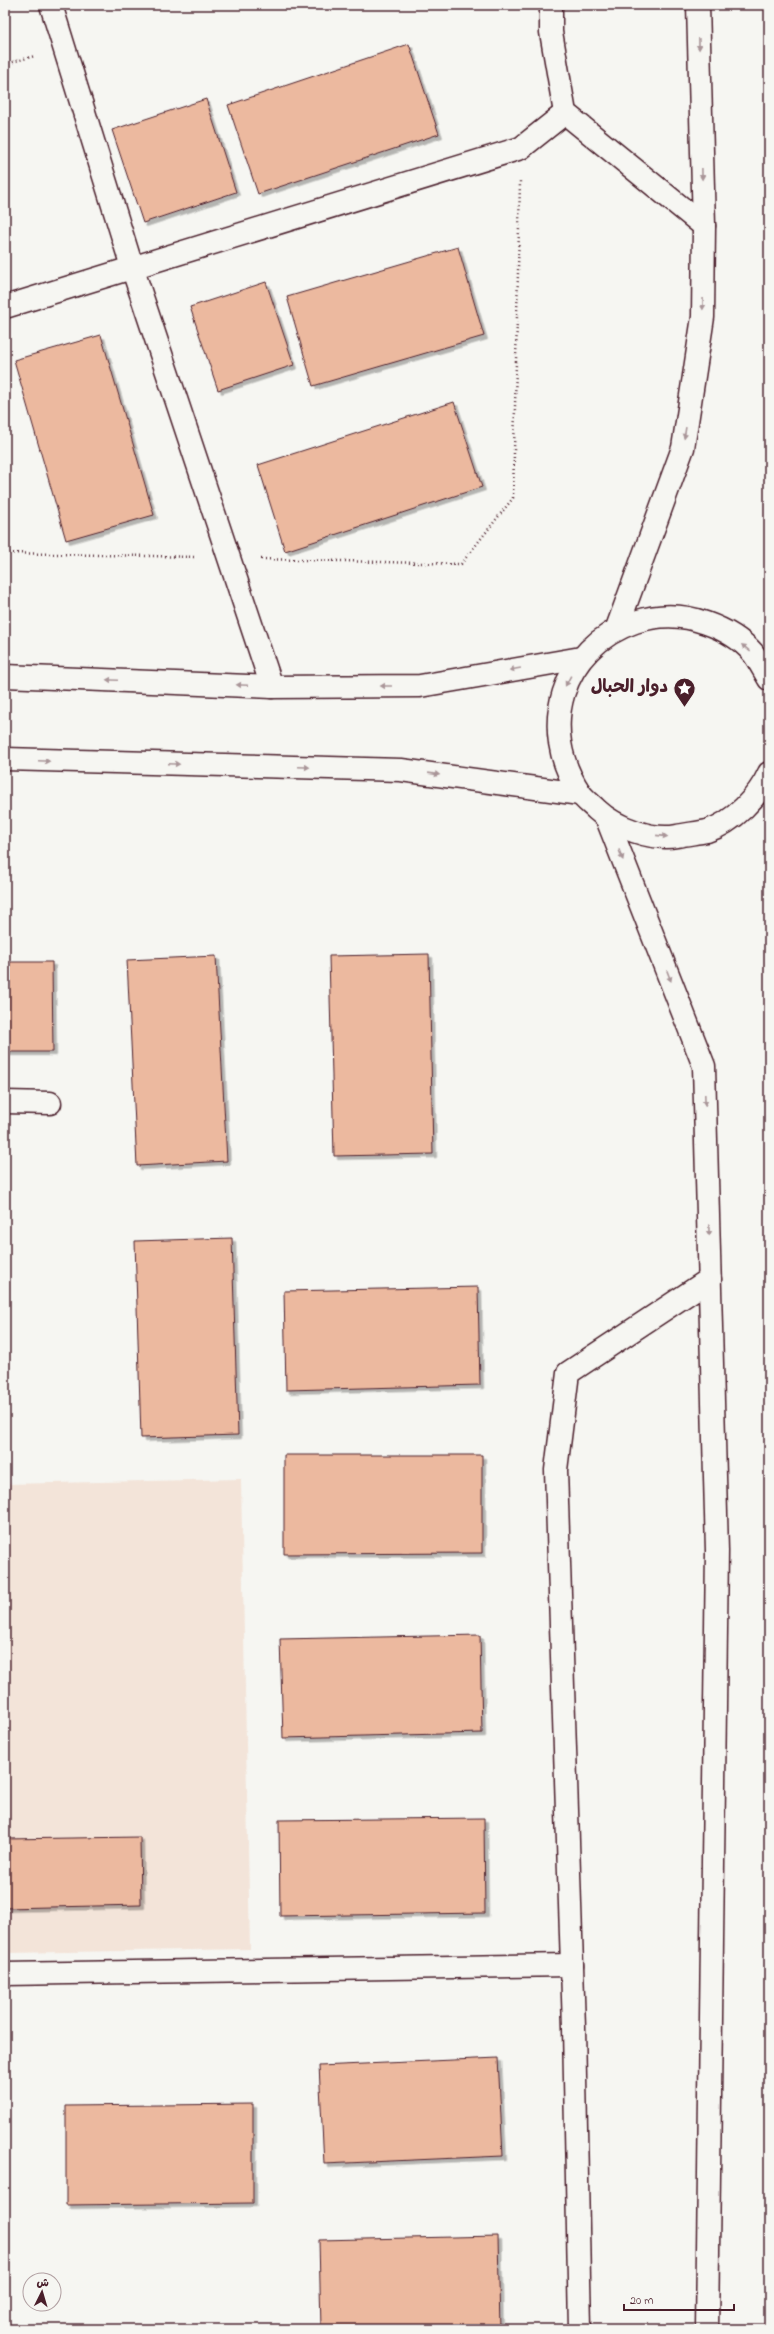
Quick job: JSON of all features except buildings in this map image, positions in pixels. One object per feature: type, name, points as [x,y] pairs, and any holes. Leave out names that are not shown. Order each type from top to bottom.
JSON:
[{"type":"street","points":[[52,5],[132,267],[272,686]]},
{"type":"street","points":[[551,5],[552,32],[565,113],[704,226]]},
{"type":"street","points":[[617,628],[683,448],[703,317],[704,226],[698,5]]},
{"type":"street","points":[[5,307],[521,148],[565,113]]},
{"type":"street","points":[[769,679],[753,653],[724,630],[689,617],[652,616],[617,628],[597,641],[581,658],[563,690],[557,726],[563,762],[580,794],[607,819],[639,833],[674,837],[708,830],[739,813],[762,787],[769,772]]},
{"type":"street","points":[[5,676],[272,686],[420,686],[581,658]]},
{"type":"street","points":[[5,760],[401,770],[580,794]]},
{"type":"street","points":[[607,819],[704,1066],[717,1551],[708,2329]]},
{"type":"street","points":[[5,1102],[50,1103]]},
{"type":"street","points":[[580,2329],[572,1965],[556,1470],[568,1373],[710,1279]]},
{"type":"street","points":[[5,1974],[572,1965]]},
{"type":"path","points":[[5,552],[461,564],[513,498],[521,148]]},
{"type":"shaded area","points":[[241,1479],[250,1949],[5,1953],[5,1484]]},
{"type":"place","name":"دوار الحبال","points":[[684,708]]}]
